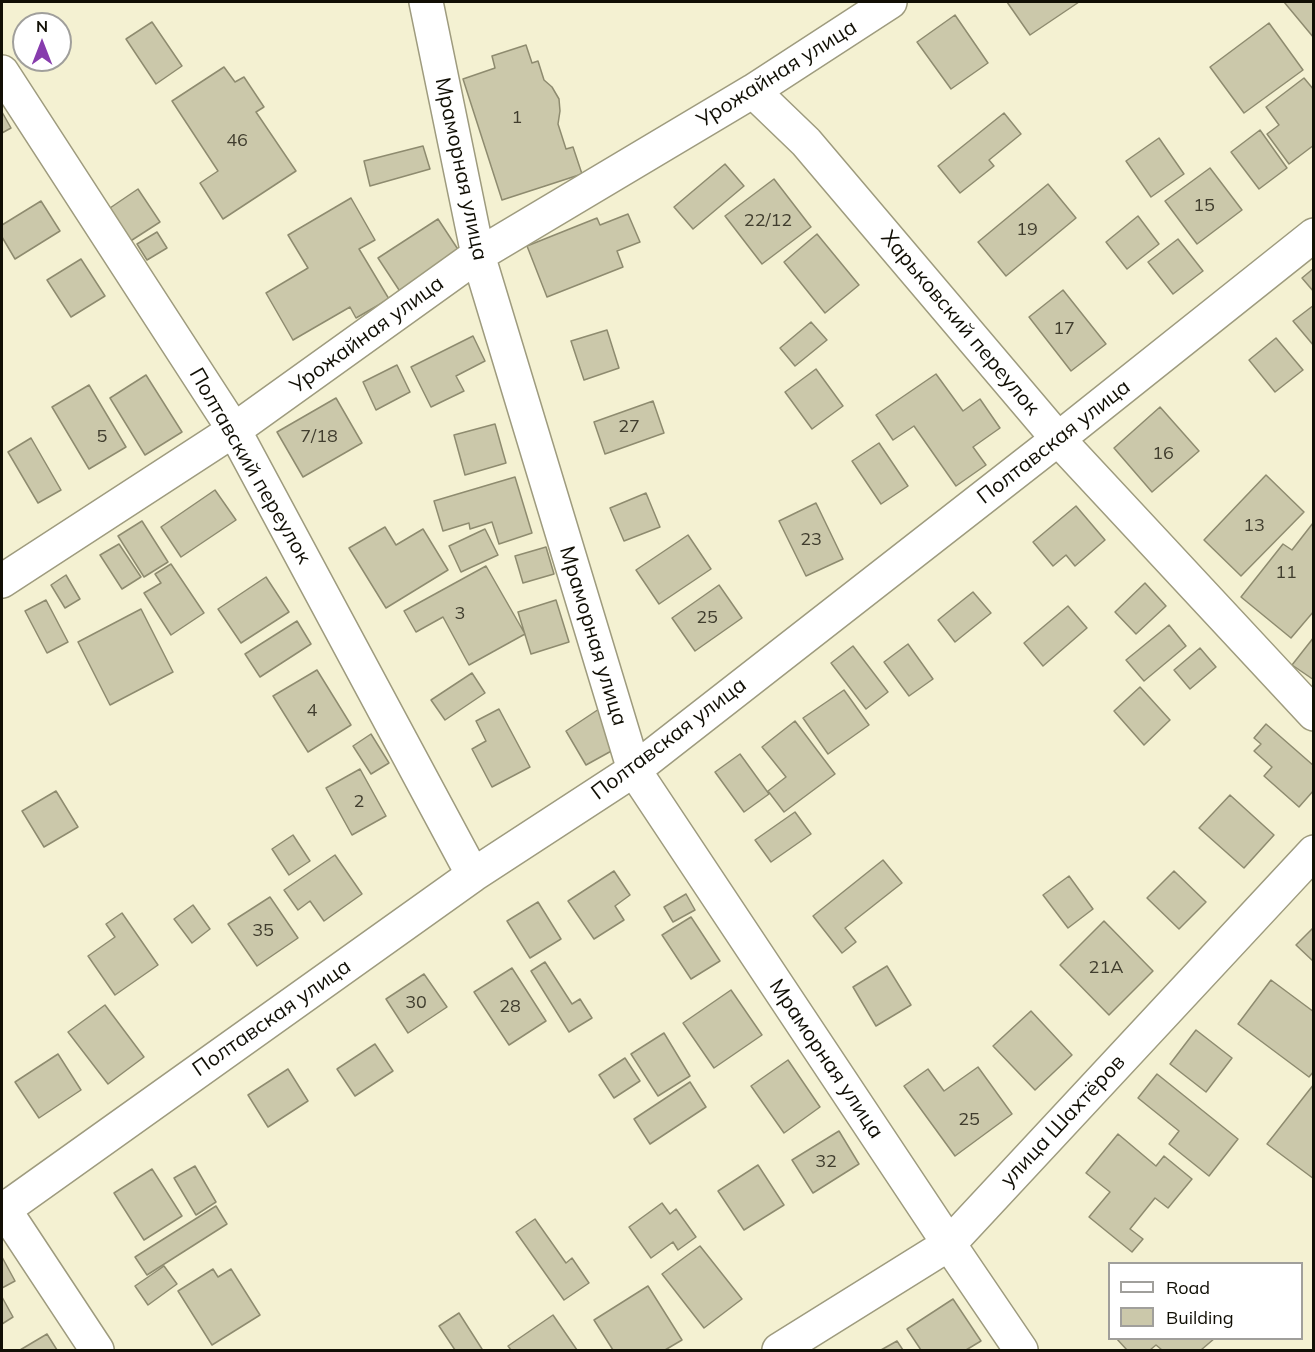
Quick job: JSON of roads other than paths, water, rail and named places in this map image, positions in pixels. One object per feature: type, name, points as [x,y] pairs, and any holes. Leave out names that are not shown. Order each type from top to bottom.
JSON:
[{"type":"street","name":"Мраморная улица","points":[[426,2],[478,255],[634,770],[1021,1350]]},
{"type":"street","name":"Урожайная улица","points":[[2,581],[234,430],[478,255],[753,91],[891,2]]},
{"type":"street","name":"Полтавский переулок","points":[[2,72],[234,430],[472,875]]},
{"type":"street","name":"Харьковский переулок","points":[[753,91],[806,142],[1058,440],[1314,714]]},
{"type":"street","name":"Полтавская улица","points":[[2,1209],[472,875],[634,770],[1058,440],[1314,235]]},
{"type":"street","name":"улица Шахтёров","points":[[779,1350],[949,1244],[1314,852]]},
{"type":"street","points":[[2,1209],[97,1350]]}]
